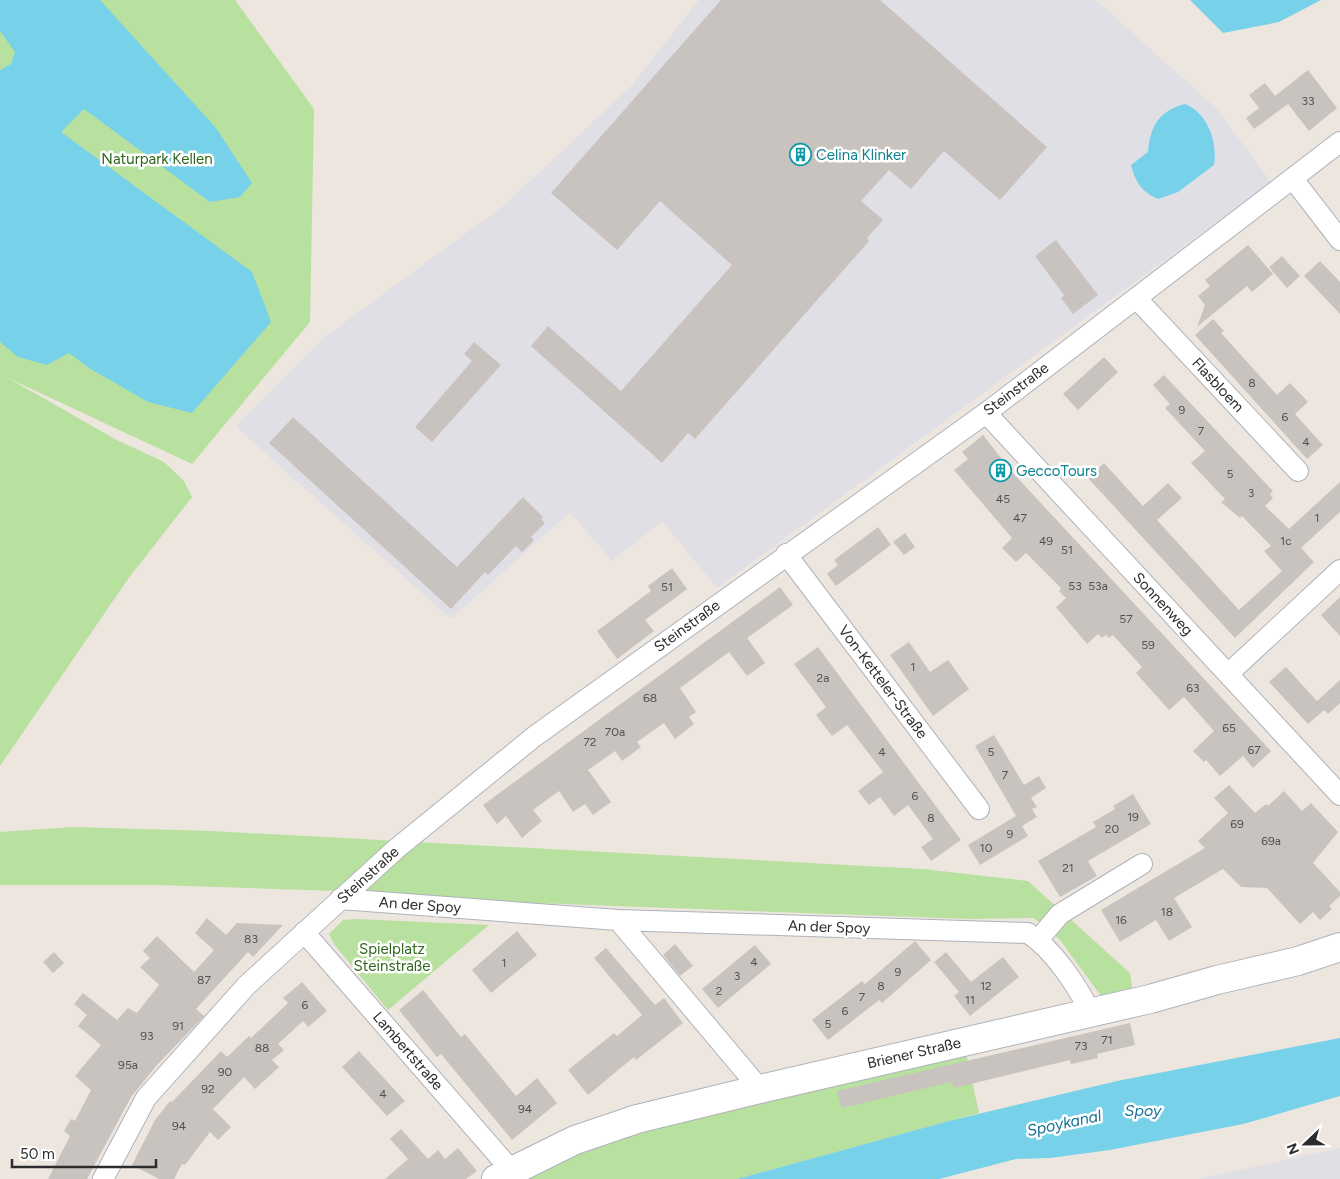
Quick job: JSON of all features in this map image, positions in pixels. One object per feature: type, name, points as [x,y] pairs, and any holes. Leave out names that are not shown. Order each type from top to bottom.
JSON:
[{"type":"street","name":"Steinstraße","points":[[103,1179],[146,1098],[247,985],[396,849],[535,736],[786,554],[986,413],[1340,142]]},
{"type":"street","points":[[1293,179],[1340,240]]},
{"type":"street","name":"Flasbloem","points":[[1137,299],[1298,471]]},
{"type":"street","name":"Sonnenweg","points":[[986,413],[1340,795]]},
{"type":"street","name":"Von-Ketteler-Straße","points":[[786,554],[979,810]]},
{"type":"street","points":[[1228,674],[1340,570]]},
{"type":"street","points":[[1091,1013],[1079,989],[1038,940],[1060,914],[1142,864]]},
{"type":"street","name":"An der Spoy","points":[[340,900],[618,920],[1028,933],[1038,940]]},
{"type":"street","points":[[618,920],[760,1089]]},
{"type":"street","name":"Lambertstraße","points":[[304,932],[503,1174]]},
{"type":"street","name":"Briener Straße","points":[[503,1174],[575,1140],[620,1125],[760,1089],[1091,1013],[1298,961],[1340,947]]},
{"type":"shaded area","points":[[699,0],[1096,0],[1217,109],[1271,182],[717,588],[662,521],[612,561],[570,512],[451,619],[236,427],[326,336],[507,203],[632,85]]},
{"type":"shaded area","points":[[1340,1148],[1340,1179],[1199,1179]]},
{"type":"green space","name":"Naturpark Kellen","points":[[0,0],[235,0],[314,109],[310,322],[192,464],[8,378],[115,439],[164,462],[184,481],[192,497],[128,579],[0,766]]},
{"type":"green space","points":[[73,827],[211,831],[923,869],[1028,881],[1130,973],[1133,995],[1101,996],[1060,940],[1034,918],[971,919],[535,903],[366,892],[156,885],[0,885],[0,832]]},
{"type":"green space","name":"Spielplatz Steinstraße","points":[[343,920],[489,925],[388,1010],[334,944],[329,934]]},
{"type":"green space","points":[[966,1053],[979,1113],[737,1179],[522,1179],[607,1140]]},
{"type":"water","name":"Naturpark Kellen","points":[[0,0],[100,0],[216,128],[252,183],[240,197],[210,202],[84,109],[61,132],[252,272],[271,322],[192,413],[148,402],[89,368],[69,353],[47,365],[18,357],[0,342],[0,70],[11,64],[15,52],[0,31]]},
{"type":"water","points":[[1190,0],[1321,0],[1279,22],[1223,33]]},
{"type":"water","points":[[1185,104],[1200,114],[1210,130],[1213,138],[1214,165],[1178,192],[1158,199],[1147,193],[1140,186],[1131,165],[1148,152],[1151,134],[1158,120],[1169,110]]},
{"type":"water","name":"Spoy","points":[[1340,1038],[1340,1096],[1243,1124],[1110,1150],[1050,1158],[1016,1159],[939,1179],[737,1179],[949,1121],[1117,1081]]},
{"type":"building","points":[[721,0],[880,0],[1047,147],[1000,200],[944,151],[911,189],[889,170],[861,201],[883,220],[867,238],[869,241],[695,439],[688,433],[662,463],[531,346],[548,326],[621,391],[732,265],[660,201],[617,250],[551,193]]},
{"type":"building","points":[[1308,70],[1337,108],[1309,131],[1288,104],[1254,129],[1246,118],[1259,108],[1249,95],[1265,83],[1275,96]]},
{"type":"building","points":[[1056,240],[1098,295],[1073,314],[1061,298],[1064,295],[1035,256]]},
{"type":"building","points":[[1248,245],[1273,274],[1252,292],[1247,286],[1197,327],[1205,305],[1198,296],[1210,286],[1205,280]]},
{"type":"building","points":[[1282,256],[1300,276],[1287,288],[1269,267]]},
{"type":"building","points":[[1320,261],[1340,282],[1340,314],[1304,276]]},
{"type":"building","points":[[1213,319],[1224,331],[1221,333],[1277,395],[1290,383],[1308,402],[1295,414],[1323,445],[1307,459],[1195,335]]},
{"type":"building","points":[[474,342],[501,365],[432,442],[415,427],[472,361],[464,354]]},
{"type":"building","points":[[1104,357],[1118,372],[1078,410],[1063,394]]},
{"type":"building","points":[[1164,375],[1273,491],[1270,494],[1273,498],[1265,506],[1289,529],[1340,482],[1340,512],[1301,548],[1314,562],[1235,638],[1088,478],[1104,463],[1143,506],[1168,483],[1182,498],[1157,520],[1239,610],[1282,571],[1264,551],[1271,546],[1242,516],[1240,518],[1221,502],[1225,499],[1191,463],[1205,451],[1165,408],[1170,404],[1153,385]]},
{"type":"building","points":[[293,417],[457,567],[523,497],[543,517],[541,519],[545,523],[531,537],[534,540],[522,552],[516,546],[488,575],[485,572],[451,609],[269,443]]},
{"type":"building","points":[[983,435],[1000,459],[1271,751],[1253,768],[1243,756],[1220,776],[1206,760],[1204,762],[1193,751],[1214,731],[1184,697],[1169,710],[1136,673],[1142,667],[1113,635],[1109,638],[1106,635],[1102,638],[1098,634],[1087,644],[1056,607],[1066,598],[1059,591],[1061,588],[1026,553],[1016,562],[1002,548],[1012,538],[954,470],[968,459],[962,452]]},
{"type":"building","points":[[878,527],[891,545],[836,586],[827,574],[838,565],[834,560]]},
{"type":"building","points":[[905,533],[915,547],[904,555],[893,542]]},
{"type":"building","points":[[672,568],[687,589],[645,620],[654,631],[617,659],[597,631],[651,591],[648,586]]},
{"type":"building","points":[[780,587],[793,605],[747,638],[765,663],[747,676],[729,652],[680,688],[696,712],[689,717],[694,724],[675,739],[664,723],[637,742],[641,747],[622,761],[615,751],[588,770],[611,802],[593,815],[585,804],[573,812],[559,791],[533,810],[542,821],[522,838],[506,816],[497,824],[483,805]]},
{"type":"building","points":[[1340,597],[1340,636],[1321,615]]},
{"type":"building","points":[[909,642],[930,672],[948,660],[969,689],[933,716],[890,655]]},
{"type":"building","points":[[818,647],[961,840],[931,861],[921,847],[933,839],[908,805],[894,816],[880,797],[869,805],[858,791],[883,772],[847,725],[832,736],[816,715],[826,707],[794,664]]},
{"type":"building","points":[[1286,667],[1317,701],[1340,680],[1340,703],[1328,714],[1324,710],[1308,724],[1269,682]]},
{"type":"building","points":[[994,735],[1024,785],[1039,776],[1046,788],[1031,798],[1037,807],[1032,809],[1037,817],[1022,826],[975,746]]},
{"type":"building","points":[[1229,785],[1255,813],[1266,804],[1268,806],[1284,791],[1302,811],[1311,803],[1338,832],[1313,863],[1340,892],[1340,896],[1329,906],[1332,909],[1320,920],[1313,912],[1300,924],[1267,888],[1241,887],[1223,869],[1174,898],[1192,927],[1169,941],[1156,920],[1120,942],[1101,910],[1205,848],[1198,841],[1228,813],[1214,798]]},
{"type":"building","points":[[1133,794],[1151,824],[1088,861],[1097,876],[1060,897],[1038,861],[1096,827],[1093,822],[1115,809],[1113,806]]},
{"type":"building","points":[[1016,816],[1028,836],[980,865],[968,845]]},
{"type":"building","points":[[207,918],[226,935],[237,923],[283,925],[253,957],[248,952],[196,1009],[204,1016],[157,1065],[131,1097],[87,1179],[48,1179],[70,1136],[64,1131],[71,1119],[75,1121],[91,1090],[75,1076],[101,1045],[78,1026],[87,1015],[74,1004],[83,993],[117,1020],[128,1008],[137,1013],[159,985],[140,967],[150,958],[143,951],[157,936],[194,972],[214,950],[195,933]]},
{"type":"building","points":[[517,931],[537,955],[491,993],[472,970]]},
{"type":"building","points":[[915,941],[931,960],[882,1003],[879,1000],[828,1040],[812,1020],[862,981],[865,984]]},
{"type":"building","points":[[675,944],[693,966],[680,976],[663,955]]},
{"type":"building","points":[[755,945],[771,964],[718,1008],[702,989]]},
{"type":"building","points":[[606,948],[655,1005],[664,998],[683,1023],[636,1060],[634,1057],[588,1095],[568,1070],[614,1033],[617,1036],[642,1015],[594,958]]},
{"type":"building","points":[[54,952],[64,963],[53,973],[43,962]]},
{"type":"building","points":[[946,952],[971,982],[1003,957],[1019,977],[970,1016],[954,996],[959,992],[934,962]]},
{"type":"building","points":[[302,982],[327,1011],[308,1027],[303,1021],[278,1044],[284,1050],[272,1060],[279,1067],[255,1089],[244,1077],[213,1109],[231,1127],[218,1140],[210,1132],[185,1165],[182,1164],[174,1179],[159,1179],[132,1165],[155,1120],[170,1101],[172,1102],[221,1051],[227,1057],[249,1036],[251,1038],[288,1003],[283,998]]},
{"type":"building","points":[[423,990],[461,1037],[465,1034],[516,1096],[537,1078],[557,1103],[512,1140],[441,1054],[437,1057],[399,1010]]},
{"type":"building","points":[[1130,1023],[1135,1045],[1097,1054],[1098,1058],[1071,1064],[1070,1060],[954,1088],[951,1082],[842,1108],[837,1091]]},
{"type":"building","points":[[359,1051],[405,1101],[387,1116],[342,1067]]},
{"type":"building","points":[[401,1129],[428,1159],[438,1150],[445,1159],[458,1148],[477,1171],[466,1179],[385,1179],[408,1159],[390,1139]]},
{"type":"place","name":"Celina Klinker","points":[[800,155]]},
{"type":"place","name":"GeccoTours","points":[[1000,471]]},
{"type":"water label","name":"Spoykanal","points":[[1064,1123]]}]
